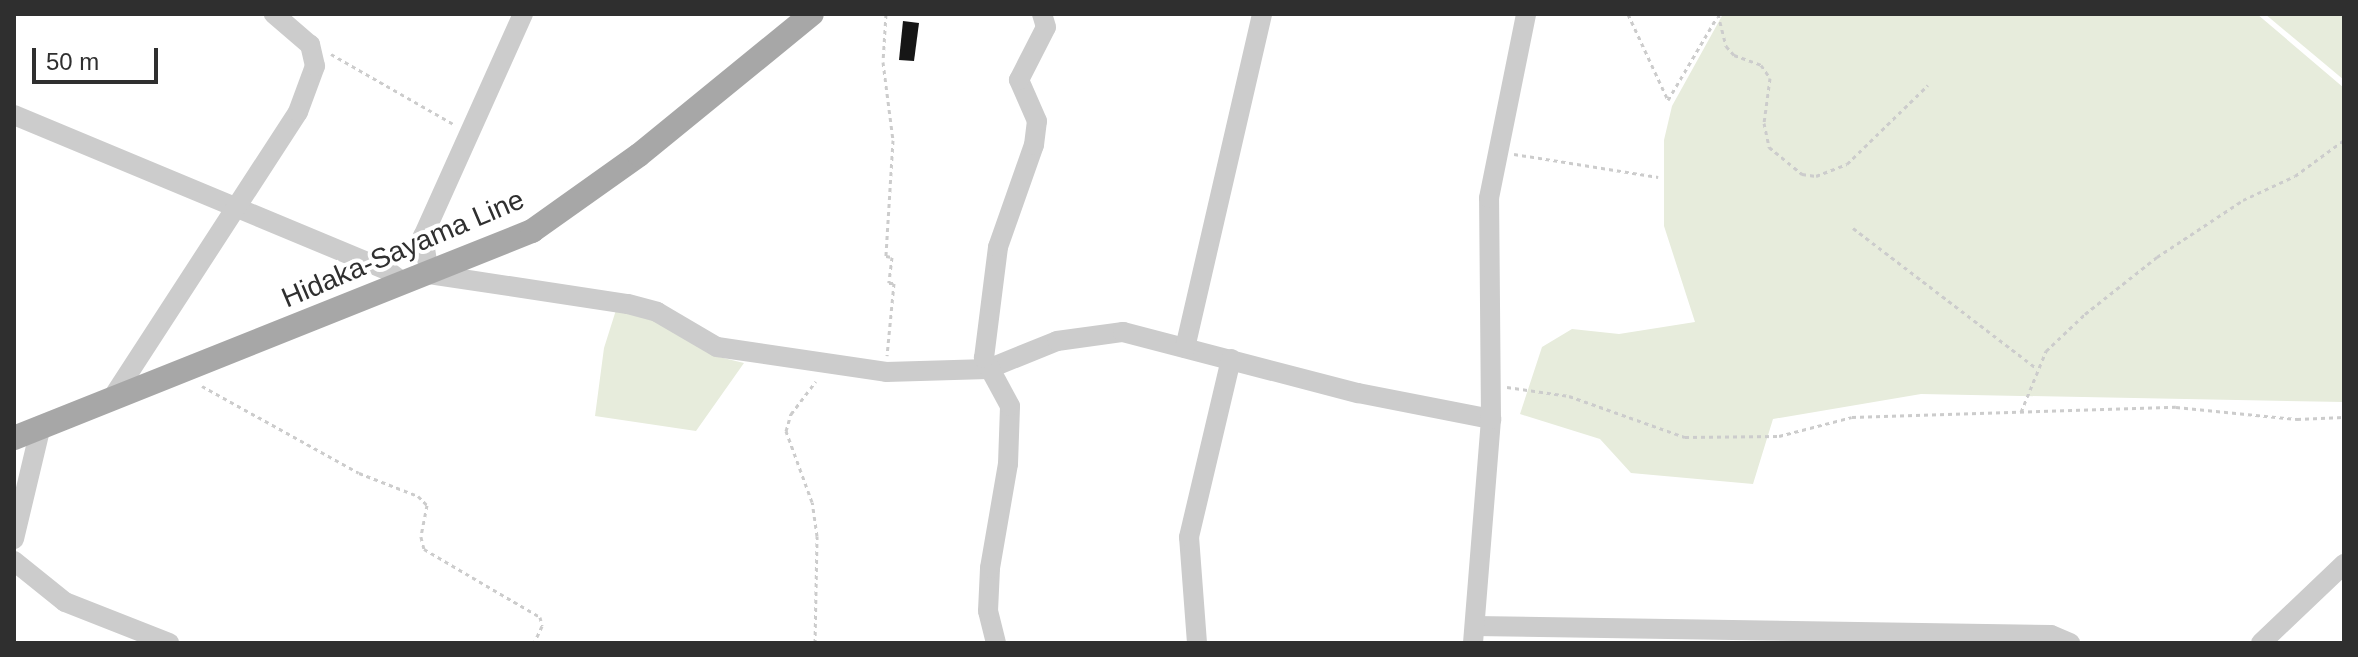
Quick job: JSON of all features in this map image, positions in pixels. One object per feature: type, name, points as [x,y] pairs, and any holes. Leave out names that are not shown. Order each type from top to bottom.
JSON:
[{"type":"main road","name":"Hidaka-Sayama Line","points":[[14,438],[532,231],[576,204],[812,14]]},
{"type":"street","points":[[111,400],[237,212],[298,112],[315,66],[310,45],[274,14]]},
{"type":"street","points":[[523,14],[423,236],[429,274],[628,304],[657,312],[717,347],[886,372],[988,369],[1057,341],[1094,332],[1123,332],[1358,393],[1491,419]]},
{"type":"street","points":[[996,643],[988,611],[990,568],[1008,464],[1010,406],[984,358],[998,247],[1034,145],[1037,121],[1019,80],[1046,27],[1042,14]]},
{"type":"street","points":[[1185,348],[1262,14]]},
{"type":"street","points":[[1526,14],[1495,150],[1489,198],[1491,419],[1474,635],[2051,635],[2070,643]]},
{"type":"street","points":[[14,115],[237,212],[388,271],[405,284]]},
{"type":"street","points":[[1197,643],[1189,537],[1231,359]]},
{"type":"street","points":[[14,539],[41,426]]},
{"type":"street","points":[[14,561],[65,602],[169,643]]},
{"type":"street","points":[[2261,643],[2344,564]]},
{"type":"path","points":[[886,14],[883,62],[893,140],[886,256],[892,257],[889,283],[894,283],[886,372]]},
{"type":"path","points":[[1628,14],[1668,100],[1718,15]]},
{"type":"path","points":[[1718,15],[1726,46],[1734,55],[1761,65],[1770,78],[1765,135],[1777,159],[1802,174],[1816,176],[1847,164],[1928,85]]},
{"type":"path","points":[[312,54],[328,52],[470,134]]},
{"type":"path","points":[[2021,412],[2036,368],[2046,351],[2085,314],[2157,257],[2243,200],[2295,176],[2344,140]]},
{"type":"path","points":[[1495,150],[1658,177]]},
{"type":"path","points":[[1853,228],[2036,368]]},
{"type":"path","points":[[815,643],[817,536],[812,502],[786,431],[791,414],[828,364]]},
{"type":"path","points":[[185,371],[196,382],[338,462],[418,496],[427,505],[421,537],[424,549],[540,617],[542,626],[534,643]]},
{"type":"path","points":[[1491,385],[1569,396],[1685,437],[1779,436],[1852,417],[2176,407],[2297,419],[2344,417]]},
{"type":"green space","points":[[1723,14],[2257,14],[2344,88],[2344,402],[1921,394],[1773,419],[1753,484],[1631,473],[1600,439],[1520,414],[1542,347],[1572,329],[1619,334],[1695,322],[1664,226],[1664,140],[1672,106]]},
{"type":"green space","points":[[2265,14],[2344,14],[2344,80]]},
{"type":"green space","points":[[616,310],[658,322],[715,356],[744,363],[696,431],[595,416],[604,348]]},
{"type":"building","points":[[903,21],[919,23],[914,61],[899,60]]}]
